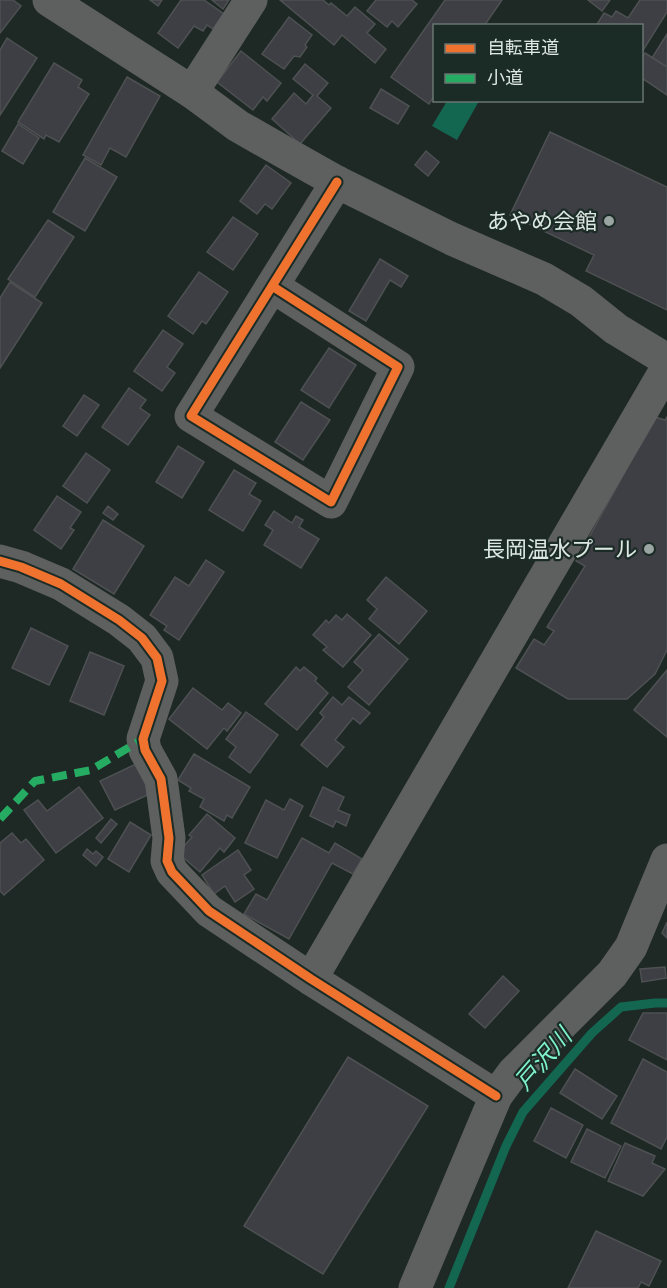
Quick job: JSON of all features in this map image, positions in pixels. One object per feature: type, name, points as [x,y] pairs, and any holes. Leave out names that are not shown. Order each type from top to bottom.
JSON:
[{"type":"street","points":[[50,0],[192,92],[238,126],[337,182],[452,239],[544,279],[581,301],[616,329],[667,360]]},
{"type":"street","points":[[192,92],[251,0]]},
{"type":"street","points":[[272,286],[398,367],[331,502],[191,416],[272,286],[337,182]]},
{"type":"street","points":[[311,979],[667,368]]},
{"type":"street","points":[[0,561],[61,584],[119,620],[142,638],[158,658],[162,681],[143,739],[145,750],[161,779],[169,838],[167,861],[172,872],[209,911],[311,979],[496,1096]]},
{"type":"street","points":[[415,1288],[496,1096],[513,1073],[612,974],[631,947],[667,860]]},
{"type":"shaded area","points":[[446,102],[478,102],[457,140],[432,126]]},
{"type":"building","points":[[0,0],[13,0],[21,6],[0,33]]},
{"type":"building","points":[[150,0],[162,0],[158,6]]},
{"type":"building","points":[[181,0],[204,0],[224,14],[213,29],[207,25],[203,31],[194,26],[178,48],[158,33]]},
{"type":"building","points":[[212,0],[229,0],[223,9]]},
{"type":"building","points":[[280,0],[323,0],[329,5],[331,3],[347,16],[355,7],[375,24],[367,33],[386,49],[375,63],[342,35],[334,45]]},
{"type":"building","points":[[376,0],[412,0],[417,4],[398,27],[392,21],[387,27],[367,11]]},
{"type":"building","points":[[445,0],[502,0],[485,24],[433,24],[433,98],[429,104],[391,77]]},
{"type":"building","points":[[588,0],[610,0],[602,11]]},
{"type":"building","points":[[640,0],[667,0],[667,12],[643,50],[643,24],[597,24],[604,13],[612,17],[616,11],[628,18]]},
{"type":"building","points":[[289,17],[312,35],[300,57],[294,56],[284,69],[262,54]]},
{"type":"building","points":[[667,34],[667,67],[652,58]]},
{"type":"building","points":[[7,38],[37,58],[0,115],[0,50]]},
{"type":"building","points":[[241,51],[281,83],[267,101],[263,97],[253,110],[217,82]]},
{"type":"building","points":[[645,53],[667,67],[667,95],[643,79]]},
{"type":"building","points":[[54,63],[82,80],[78,87],[89,94],[59,142],[46,135],[44,139],[18,122]]},
{"type":"building","points":[[305,64],[328,83],[317,96],[331,108],[300,144],[272,119],[294,93],[306,104],[313,95],[293,79]]},
{"type":"building","points":[[127,77],[160,96],[126,157],[110,148],[101,165],[83,155]]},
{"type":"building","points":[[381,89],[409,106],[398,124],[370,108]]},
{"type":"building","points":[[18,124],[39,138],[23,164],[2,151]]},
{"type":"building","points":[[550,132],[667,187],[667,310],[586,271],[594,255],[510,215]]},
{"type":"building","points":[[426,151],[439,162],[428,176],[415,165]]},
{"type":"building","points":[[85,158],[117,177],[85,231],[53,212]]},
{"type":"building","points":[[266,165],[291,183],[272,209],[265,204],[257,214],[240,201]]},
{"type":"building","points":[[233,217],[258,234],[233,270],[207,252]]},
{"type":"building","points":[[48,220],[74,237],[35,297],[8,279]]},
{"type":"building","points":[[380,259],[408,276],[401,287],[390,280],[366,321],[349,311]]},
{"type":"building","points":[[199,272],[228,292],[206,324],[202,321],[193,334],[168,316]]},
{"type":"building","points":[[10,282],[42,303],[0,368],[0,298]]},
{"type":"building","points":[[163,330],[183,344],[167,367],[175,373],[162,391],[134,371]]},
{"type":"building","points":[[329,348],[356,365],[329,408],[301,390]]},
{"type":"building","points":[[129,388],[146,400],[140,408],[150,415],[128,445],[102,427]]},
{"type":"building","points":[[84,395],[99,405],[77,436],[63,426]]},
{"type":"building","points":[[301,402],[330,420],[303,460],[275,442]]},
{"type":"building","points":[[655,417],[665,420],[667,417],[667,650],[655,674],[627,699],[568,699],[516,668],[534,639],[544,645],[554,631],[547,627],[585,566],[576,561]]},
{"type":"building","points":[[178,446],[204,462],[182,498],[156,482]]},
{"type":"building","points":[[86,453],[110,470],[87,503],[63,486]]},
{"type":"building","points":[[234,470],[256,483],[249,494],[261,501],[243,531],[209,510]]},
{"type":"building","points":[[57,496],[81,512],[70,528],[74,530],[61,549],[34,530]]},
{"type":"building","points":[[108,506],[118,514],[113,520],[103,513]]},
{"type":"building","points":[[274,511],[292,523],[296,516],[303,520],[299,527],[319,539],[301,568],[264,545],[273,530],[265,525]]},
{"type":"building","points":[[103,520],[144,546],[114,594],[73,569]]},
{"type":"building","points":[[206,560],[224,572],[179,640],[164,630],[167,626],[150,615],[175,577],[189,586]]},
{"type":"building","points":[[386,577],[427,611],[399,644],[369,619],[377,609],[367,600]]},
{"type":"building","points":[[347,614],[371,635],[343,667],[323,650],[327,647],[313,635],[326,620],[329,623],[336,615],[342,620]]},
{"type":"building","points":[[31,628],[68,646],[49,685],[12,668]]},
{"type":"building","points":[[379,634],[408,659],[369,705],[348,687],[363,670],[354,662]]},
{"type":"building","points":[[90,652],[124,666],[104,715],[70,701]]},
{"type":"building","points":[[296,667],[300,671],[304,667],[317,678],[315,681],[328,693],[297,730],[265,704]]},
{"type":"building","points":[[667,670],[667,737],[634,710]]},
{"type":"building","points":[[193,688],[222,710],[228,703],[241,713],[227,731],[224,728],[207,749],[169,719]]},
{"type":"building","points":[[333,697],[342,705],[349,697],[370,713],[360,724],[353,718],[335,740],[344,747],[327,767],[301,745],[324,717],[320,713]]},
{"type":"building","points":[[246,712],[278,735],[250,773],[229,757],[236,747],[226,739]]},
{"type":"building","points":[[194,754],[250,787],[232,818],[227,815],[224,821],[200,807],[204,799],[189,791],[191,788],[178,780]]},
{"type":"building","points":[[136,764],[150,794],[115,810],[100,781]]},
{"type":"building","points":[[79,787],[103,818],[56,853],[24,810],[38,800],[47,811]]},
{"type":"building","points":[[323,787],[344,797],[338,810],[350,815],[346,826],[336,821],[333,827],[310,816]]},
{"type":"building","points":[[290,799],[303,806],[277,858],[245,843],[266,800],[284,810]]},
{"type":"building","points":[[207,814],[235,838],[224,852],[220,848],[200,872],[178,853],[192,837],[189,835]]},
{"type":"building","points":[[111,819],[117,824],[101,843],[96,838]]},
{"type":"building","points":[[130,822],[151,835],[129,872],[108,859]]},
{"type":"building","points":[[12,833],[21,843],[26,839],[44,860],[4,895],[0,891],[0,843]]},
{"type":"building","points":[[302,838],[329,853],[335,843],[362,859],[353,874],[332,863],[289,939],[244,914],[256,894],[267,900]]},
{"type":"building","points":[[87,849],[93,854],[96,851],[103,857],[96,866],[83,855]]},
{"type":"building","points":[[238,850],[251,870],[244,875],[254,889],[235,902],[225,886],[214,894],[202,875]]},
{"type":"building","points":[[667,922],[667,938],[662,933]]},
{"type":"building","points":[[665,967],[666,978],[642,982],[640,969]]},
{"type":"building","points":[[503,976],[519,991],[485,1028],[469,1014]]},
{"type":"building","points":[[643,1013],[667,1013],[667,1060],[629,1040]]},
{"type":"building","points":[[348,1057],[428,1106],[323,1274],[244,1226]]},
{"type":"building","points":[[643,1059],[667,1072],[667,1137],[661,1149],[611,1123]]},
{"type":"building","points":[[575,1069],[617,1096],[602,1119],[560,1093]]},
{"type":"building","points":[[551,1108],[583,1125],[566,1158],[534,1141]]},
{"type":"building","points":[[587,1129],[621,1146],[605,1178],[571,1162]]},
{"type":"building","points":[[625,1143],[655,1156],[652,1163],[665,1169],[643,1196],[608,1181]]},
{"type":"building","points":[[596,1231],[661,1261],[649,1286],[641,1282],[638,1288],[568,1288]]},
{"type":"waterway","name":"戸沢川","points":[[449,1288],[506,1146],[523,1112],[592,1033],[621,1007],[667,1003]]},
{"type":"marked path","points":[[0,819],[35,781],[91,770],[143,739]]},
{"type":"cycle path","points":[[272,286],[398,367],[331,502],[191,416],[337,182]]},
{"type":"cycle path","points":[[0,561],[61,584],[119,620],[142,638],[157,658],[162,681],[143,739],[145,750],[161,779],[169,838],[167,861],[172,872],[209,911],[311,979],[496,1096]]},
{"type":"place","name":"あやめ会館","points":[[609,221]]},
{"type":"place","name":"長岡温水プール","points":[[649,549]]}]
